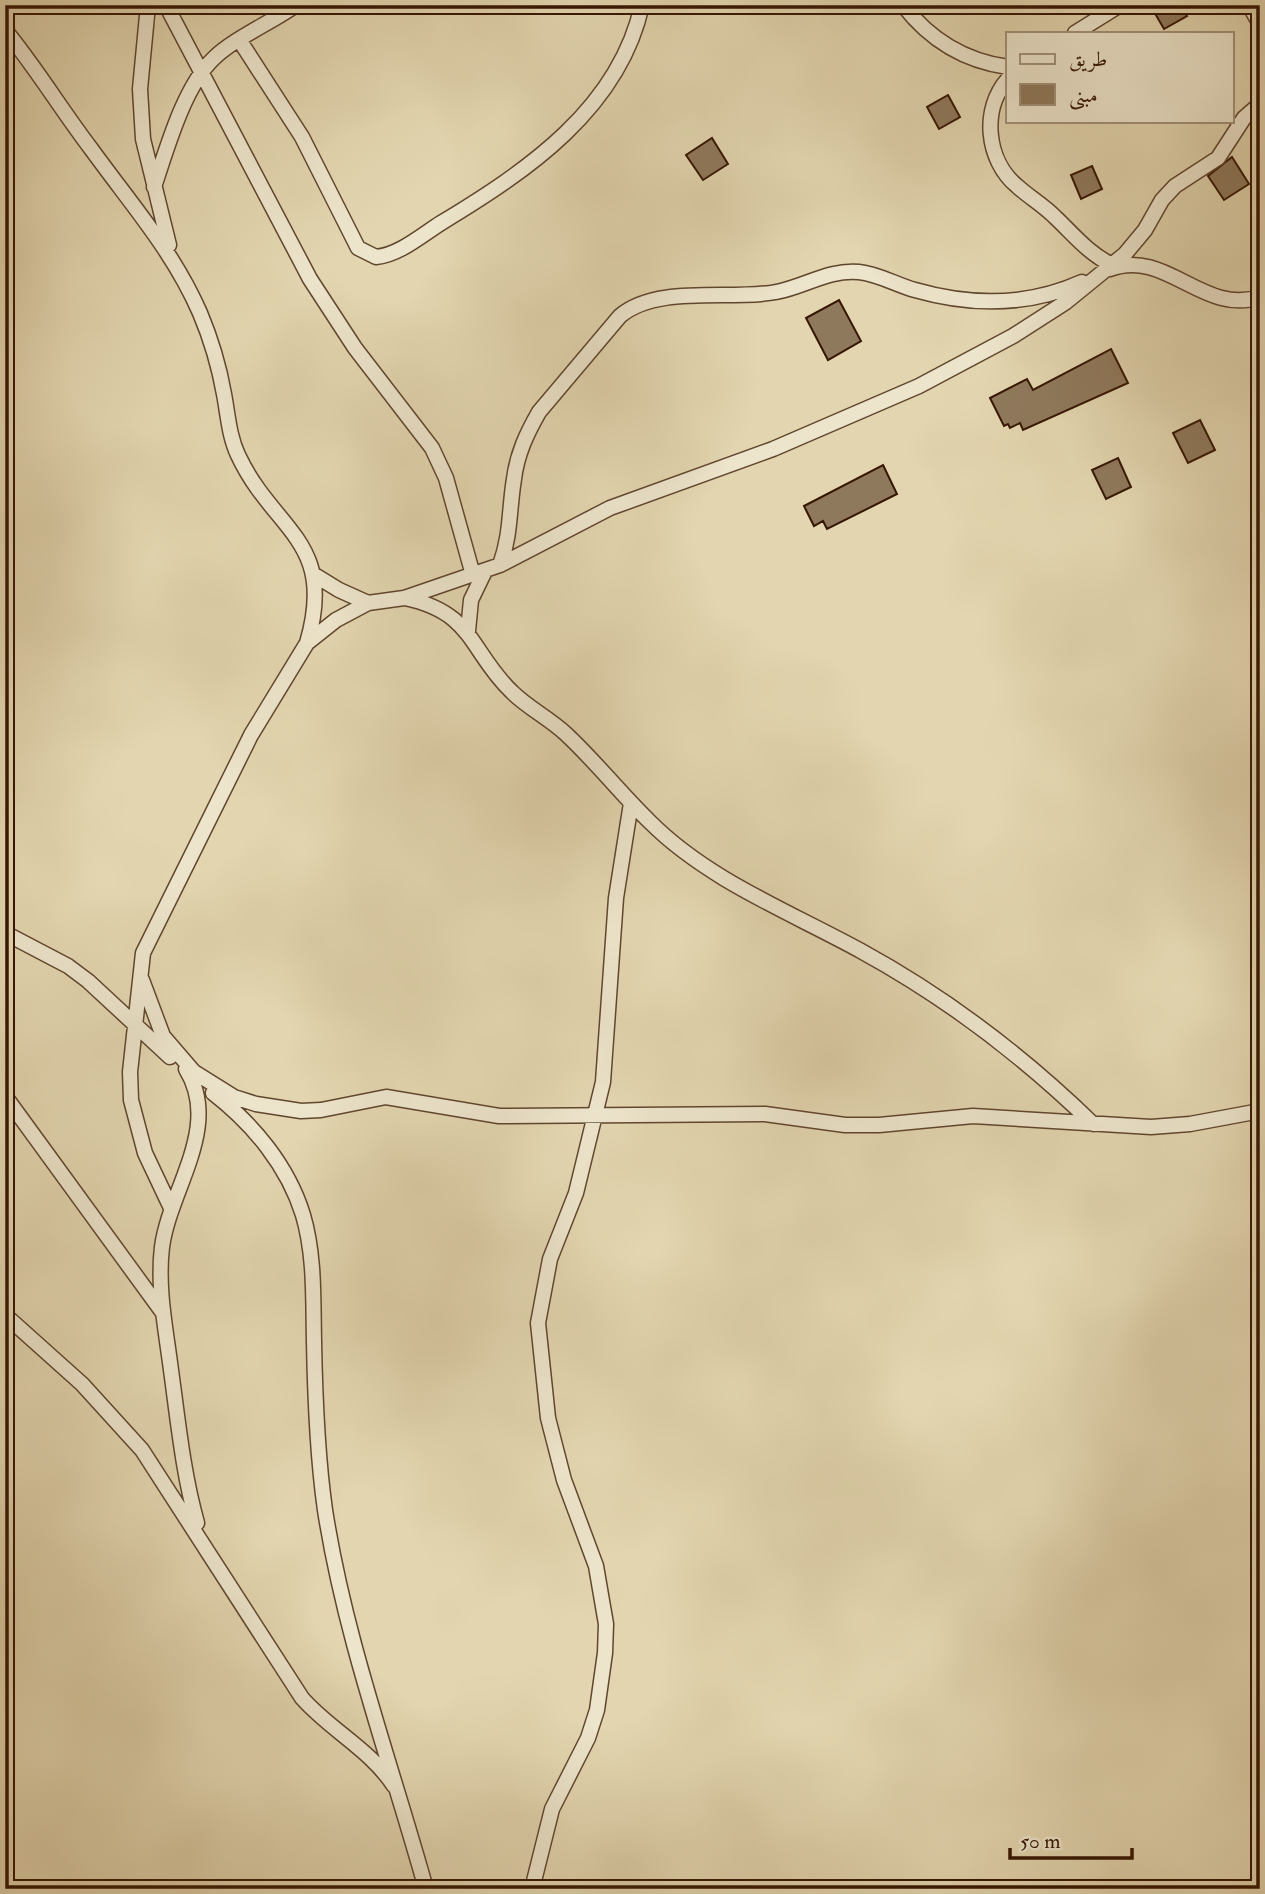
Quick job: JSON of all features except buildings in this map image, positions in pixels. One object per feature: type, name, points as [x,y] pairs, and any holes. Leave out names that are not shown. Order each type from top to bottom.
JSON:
[{"type":"street","points":[[148,5],[141,113],[154,188],[174,261],[211,344],[236,452],[247,474],[294,531],[313,573],[314,620],[307,643],[231,773],[148,938],[139,969],[130,1072],[136,1127],[171,1208]]},
{"type":"street","points":[[166,5],[203,71],[269,207],[310,279],[355,348],[432,448],[446,478],[479,573],[471,600],[468,631]]},
{"type":"street","points":[[154,188],[175,128],[203,71],[214,58],[296,5]]},
{"type":"street","points":[[240,41],[302,137],[358,248],[376,257],[395,251],[450,218],[504,181],[575,125],[593,106],[621,62],[642,5]]},
{"type":"street","points":[[903,5],[931,35],[950,49],[971,59],[1006,67]]},
{"type":"street","points":[[1077,32],[1120,5]]},
{"type":"street","points":[[1249,5],[1260,24]]},
{"type":"street","points":[[5,30],[96,156],[147,220],[174,261]]},
{"type":"street","points":[[1006,82],[995,99],[990,136],[1003,172],[1109,267]]},
{"type":"street","points":[[307,643],[337,620],[368,603],[404,598],[500,565],[610,508],[674,482],[738,463],[919,386],[1040,320],[1136,243],[1162,200],[1175,186],[1218,158],[1244,117],[1260,104]]},
{"type":"street","points":[[500,565],[511,524],[514,477],[530,427],[539,412],[620,316],[636,305],[709,294],[766,294],[824,276],[857,272],[929,294],[971,301],[1011,301],[1061,291],[1109,267],[1119,265],[1146,265],[1215,299],[1244,302],[1260,297]]},
{"type":"street","points":[[313,573],[339,590],[368,603]]},
{"type":"street","points":[[404,598],[439,608],[468,631],[510,691],[567,734],[672,843],[695,860],[942,1000],[1019,1056],[1093,1124]]},
{"type":"street","points":[[532,1889],[552,1809],[584,1746],[597,1710],[605,1653],[603,1604],[596,1566],[564,1480],[548,1418],[538,1323],[550,1259],[576,1193],[596,1116],[608,1045],[616,898],[631,803]]},
{"type":"street","points":[[5,933],[68,966],[245,1121],[286,1176],[305,1222],[313,1270],[315,1400],[325,1509],[346,1616],[426,1889]]},
{"type":"street","points":[[139,969],[153,1015],[189,1074],[197,1097],[199,1128],[171,1208],[162,1249],[164,1313],[185,1475],[204,1546]]},
{"type":"street","points":[[177,1055],[213,1086],[234,1097],[280,1108],[321,1110],[386,1097],[499,1116],[765,1114],[845,1125],[879,1125],[973,1116],[1171,1126],[1260,1111]]},
{"type":"street","points":[[5,1096],[164,1313]]},
{"type":"street","points":[[5,1315],[82,1384],[142,1450],[302,1698],[329,1726],[376,1763],[400,1796]]}]
